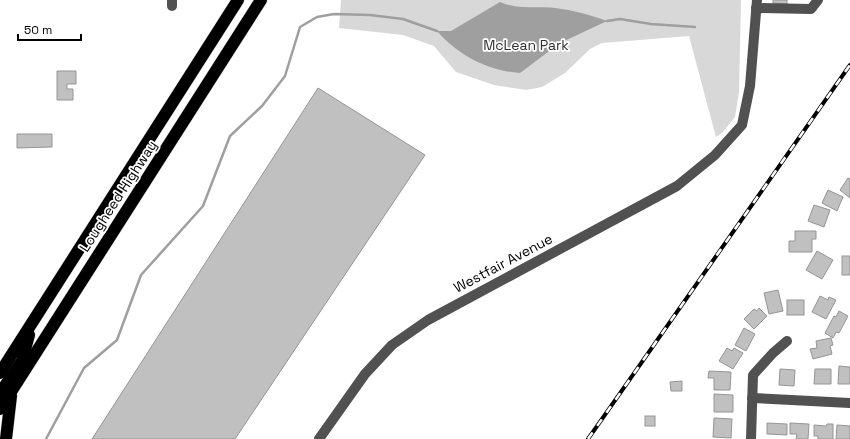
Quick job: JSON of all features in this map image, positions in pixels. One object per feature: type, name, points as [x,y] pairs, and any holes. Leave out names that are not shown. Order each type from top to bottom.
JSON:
[{"type":"highway","name":"Lougheed Highway","points":[[0,373],[238,0]]},
{"type":"highway","name":"Lougheed Highway","points":[[0,409],[261,0]]},
{"type":"highway","points":[[0,393],[22,361],[34,321]]},
{"type":"highway","points":[[6,439],[7,416],[13,389]]},
{"type":"street","points":[[756,4],[798,4],[811,9],[818,0]]},
{"type":"street","name":"Westfair Avenue","points":[[319,439],[365,374],[392,345],[428,320],[677,186],[715,155],[742,125],[750,86],[756,4]]},
{"type":"street","points":[[751,439],[753,375],[773,353],[787,341]]},
{"type":"street","points":[[752,398],[850,403]]},
{"type":"green space","name":"McLean Park","points":[[341,0],[741,0],[739,92],[735,117],[722,133],[716,137],[689,36],[602,43],[590,49],[565,73],[542,87],[526,90],[494,85],[456,72],[434,46],[403,35],[339,28]]},
{"type":"shaded area","points":[[500,2],[520,7],[548,7],[568,10],[607,21],[560,43],[520,73],[496,69],[474,60],[445,40],[437,31],[451,31]]},
{"type":"building","points":[[773,0],[787,0],[787,4],[773,3]]},
{"type":"building","points":[[57,71],[76,71],[76,84],[67,84],[67,89],[73,89],[73,100],[57,100]]},
{"type":"building","points":[[318,88],[425,155],[235,439],[92,439]]},
{"type":"building","points":[[17,134],[52,134],[52,147],[17,148]]},
{"type":"building","points":[[848,178],[850,179],[850,198],[840,190]]},
{"type":"building","points":[[828,190],[843,197],[837,211],[822,203]]},
{"type":"building","points":[[814,205],[830,210],[824,227],[808,221]]},
{"type":"building","points":[[795,231],[816,231],[816,239],[812,239],[812,252],[789,252],[789,241],[795,241]]},
{"type":"building","points":[[817,251],[833,260],[822,279],[806,270]]},
{"type":"building","points":[[842,256],[850,256],[850,275],[842,275]]},
{"type":"building","points":[[778,290],[783,311],[769,314],[764,293]]},
{"type":"building","points":[[820,296],[828,300],[829,297],[836,300],[826,319],[812,312]]},
{"type":"building","points":[[787,300],[804,300],[804,315],[787,315]]},
{"type":"building","points":[[759,308],[767,316],[754,329],[744,319],[754,309],[757,311]]},
{"type":"building","points":[[839,311],[848,316],[839,333],[836,332],[833,338],[825,333],[834,316],[836,317]]},
{"type":"building","points":[[744,328],[755,334],[746,351],[735,345]]},
{"type":"building","points":[[831,338],[833,345],[830,346],[832,354],[813,359],[810,349],[817,348],[816,341]]},
{"type":"building","points":[[727,348],[732,351],[734,348],[743,353],[733,369],[719,361]]},
{"type":"building","points":[[839,366],[850,367],[850,384],[838,384]]},
{"type":"building","points":[[780,369],[795,370],[794,386],[779,385]]},
{"type":"building","points":[[815,369],[831,369],[831,384],[814,384]]},
{"type":"building","points":[[709,371],[731,372],[730,390],[714,390],[714,378],[708,378]]},
{"type":"building","points":[[682,381],[682,391],[671,391],[670,382]]},
{"type":"building","points":[[714,394],[733,395],[733,412],[714,412]]},
{"type":"building","points":[[645,416],[655,416],[655,426],[645,426]]},
{"type":"building","points":[[714,418],[732,419],[731,438],[713,437]]},
{"type":"building","points":[[767,423],[787,424],[787,435],[767,434]]},
{"type":"building","points":[[790,423],[809,424],[808,439],[796,439],[797,434],[790,434]]},
{"type":"building","points":[[827,424],[833,424],[833,439],[818,439],[818,436],[814,436],[814,425],[826,426]]},
{"type":"building","points":[[837,425],[850,426],[850,439],[836,439]]},
{"type":"waterway","points":[[46,439],[84,368],[117,340],[141,275],[203,206],[230,136],[262,106],[285,76],[300,27],[317,17],[334,14],[370,15],[403,19],[437,31]]},
{"type":"waterway","points":[[607,21],[620,19],[651,24],[695,27]]},
{"type":"railway","points":[[588,439],[850,65]]}]
